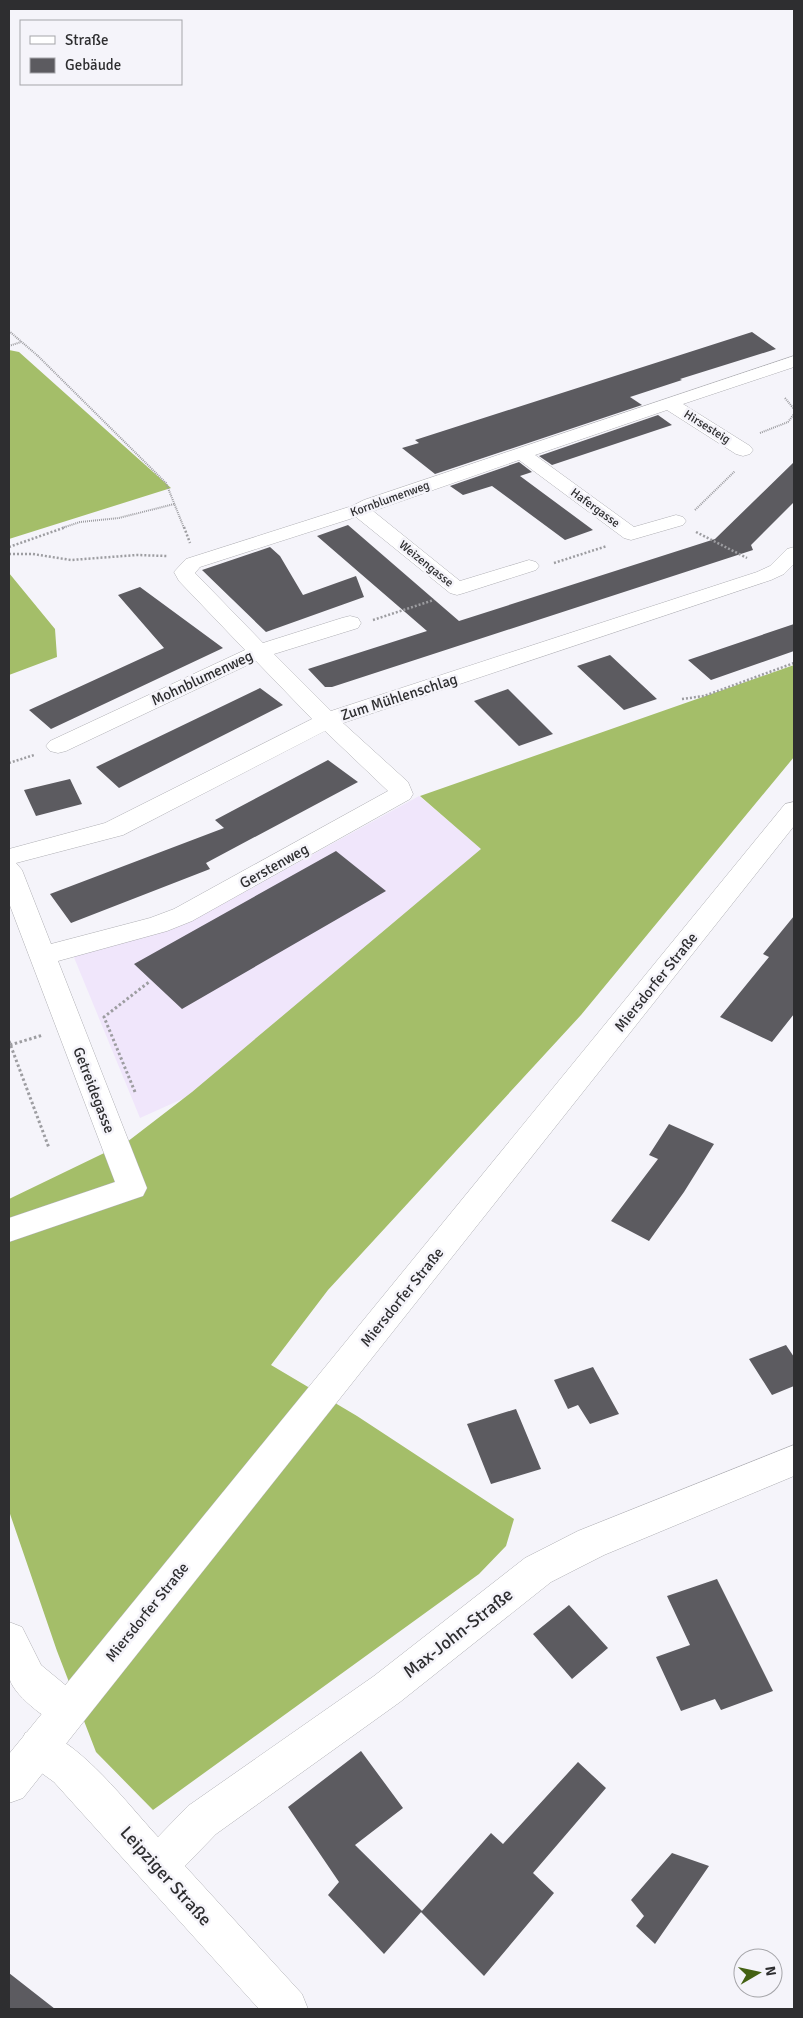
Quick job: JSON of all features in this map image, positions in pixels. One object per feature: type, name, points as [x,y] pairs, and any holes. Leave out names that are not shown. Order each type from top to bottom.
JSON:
[{"type":"street","name":"Kornblumenweg","points":[[192,565],[359,510],[371,504],[794,361]]},
{"type":"street","name":"Hirsesteig","points":[[670,404],[743,450]]},
{"type":"street","name":"Hafergasse","points":[[522,454],[631,534],[676,522]]},
{"type":"street","name":"Weizengasse","points":[[359,510],[457,588],[529,566]]},
{"type":"street","name":"Zum Mühlenschlag","points":[[9,857],[94,836],[114,829],[327,721],[777,570],[794,553]]},
{"type":"street","points":[[192,565],[184,572],[186,577],[327,721]]},
{"type":"street","name":"Mohnblumenweg","points":[[58,746],[258,652],[350,623]]},
{"type":"street","name":"Gerstenweg","points":[[42,956],[158,925],[183,915],[360,819],[401,794],[399,788],[327,721]]},
{"type":"street","name":"Miersdorfer Straße","points":[[9,1784],[794,810]]},
{"type":"street","name":"Getreidegasse","points":[[9,870],[132,1188],[9,1230]]},
{"type":"street","name":"Max-John-Straße","points":[[157,1866],[202,1820],[387,1689],[538,1570],[590,1543],[794,1460]]},
{"type":"street","points":[[9,1645],[28,1678],[68,1711]]},
{"type":"street","name":"Leipziger Straße","points":[[39,1747],[68,1768],[288,2009]]},
{"type":"path","points":[[9,331],[166,483],[192,565]]},
{"type":"path","points":[[9,346],[21,342]]},
{"type":"path","points":[[785,398],[794,410]]},
{"type":"path","points":[[788,422],[794,414]]},
{"type":"path","points":[[676,522],[687,518],[745,461],[746,454],[743,450]]},
{"type":"path","points":[[9,547],[80,522],[119,518],[174,504]]},
{"type":"path","points":[[676,522],[760,564],[777,570]]},
{"type":"path","points":[[529,566],[538,568],[628,539],[631,534]]},
{"type":"path","points":[[9,554],[33,554],[71,560],[158,554],[192,565]]},
{"type":"path","points":[[350,623],[364,623],[453,594],[457,588]]},
{"type":"path","points":[[682,699],[704,696],[794,663]]},
{"type":"path","points":[[135,1092],[104,1016],[149,982]]},
{"type":"path","points":[[9,1041],[49,1148]]},
{"type":"shaded area","points":[[419,796],[482,849],[189,1096],[140,1118],[73,955],[190,922]]},
{"type":"green space","points":[[9,350],[19,352],[171,488],[9,539]]},
{"type":"green space","points":[[9,573],[55,629],[57,657],[9,675]]},
{"type":"green space","points":[[794,665],[794,757],[581,1015],[328,1290],[271,1365],[357,1416],[514,1519],[506,1546],[479,1574],[153,1810],[96,1752],[57,1651],[9,1511],[9,1199],[127,1142],[192,1092],[481,849],[420,796]]},
{"type":"building","points":[[752,332],[776,349],[630,397],[642,405],[435,474],[402,448],[419,443],[415,440]]},
{"type":"building","points":[[658,415],[672,425],[552,465],[539,456]]},
{"type":"building","points":[[519,462],[532,472],[520,476],[593,530],[565,540],[492,486],[463,495],[450,486]]},
{"type":"building","points":[[794,462],[794,502],[751,545],[753,550],[332,687],[325,687],[308,669],[427,631],[317,536],[348,525],[459,621],[715,539]]},
{"type":"building","points":[[270,547],[280,556],[303,595],[356,576],[364,597],[266,632],[202,570]]},
{"type":"building","points":[[140,587],[223,648],[51,729],[29,710],[164,648],[118,595]]},
{"type":"building","points":[[794,624],[794,651],[711,680],[688,660]]},
{"type":"building","points":[[610,655],[657,699],[624,710],[577,666]]},
{"type":"building","points":[[260,688],[283,705],[119,788],[96,767]]},
{"type":"building","points":[[508,689],[553,734],[519,746],[474,701]]},
{"type":"building","points":[[328,760],[358,782],[206,863],[210,869],[71,923],[50,894],[224,828],[215,820]]},
{"type":"building","points":[[70,779],[82,804],[36,816],[24,790]]},
{"type":"building","points":[[336,851],[386,891],[182,1009],[134,964]]},
{"type":"building","points":[[794,916],[794,1014],[772,1042],[720,1017],[769,957],[763,954]]},
{"type":"building","points":[[669,1124],[714,1144],[684,1192],[649,1241],[611,1221],[658,1159],[649,1155]]},
{"type":"building","points":[[786,1345],[794,1357],[794,1386],[772,1395],[749,1359]]},
{"type":"building","points":[[593,1367],[619,1414],[590,1424],[578,1405],[568,1409],[554,1380]]},
{"type":"building","points":[[516,1409],[541,1469],[491,1484],[467,1424]]},
{"type":"building","points":[[717,1579],[773,1691],[721,1710],[715,1699],[681,1711],[656,1657],[690,1645],[667,1596]]},
{"type":"building","points":[[569,1605],[608,1648],[572,1679],[533,1634]]},
{"type":"building","points":[[361,1751],[403,1808],[355,1845],[422,1911],[384,1954],[328,1895],[339,1882],[288,1807]]},
{"type":"building","points":[[578,1762],[606,1788],[533,1873],[554,1893],[484,1976],[421,1912],[491,1833],[503,1844]]},
{"type":"building","points":[[672,1853],[709,1866],[655,1944],[636,1926],[644,1916],[631,1900]]},
{"type":"building","points":[[9,1973],[55,2009],[9,2009]]}]
